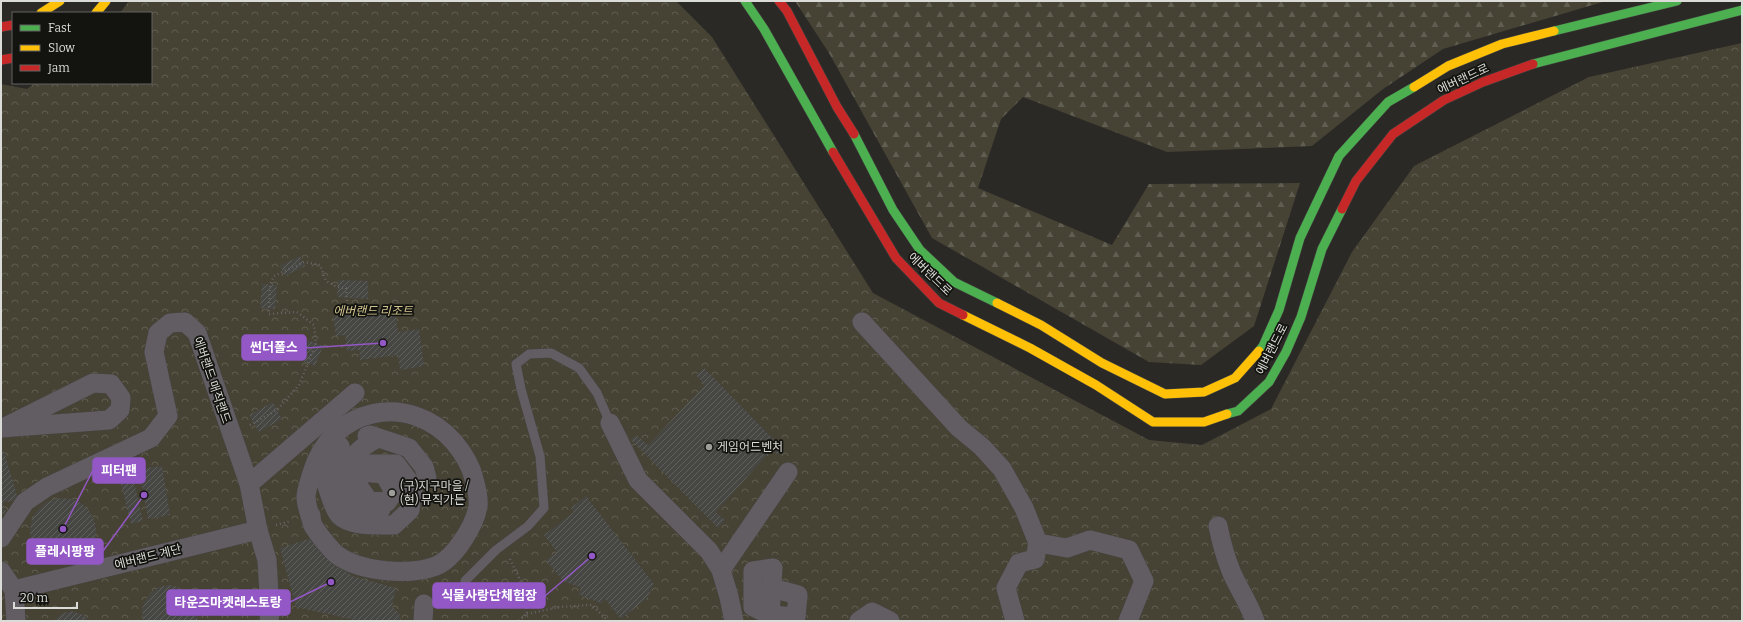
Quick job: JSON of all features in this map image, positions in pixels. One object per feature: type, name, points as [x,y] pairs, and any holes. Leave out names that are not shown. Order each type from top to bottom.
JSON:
[{"type":"street","points":[[43,12],[60,1]]},
{"type":"street","points":[[97,12],[106,1]]},
{"type":"street","name":"에버랜드로","points":[[745,1],[764,29],[812,113],[840,166],[896,258],[939,303],[1036,352],[1096,386],[1152,422],[1204,422],[1238,411],[1270,382],[1286,352],[1301,317],[1322,249],[1356,181],[1393,134],[1444,100],[1519,68],[1742,10]]},
{"type":"street","name":"에버랜드로","points":[[778,1],[787,11],[836,107],[860,143],[893,210],[920,250],[954,282],[1041,325],[1102,363],[1164,394],[1204,392],[1235,378],[1264,346],[1279,310],[1300,238],[1340,156],[1388,102],[1448,66],[1502,44],[1677,1]]},
{"type":"street","points":[[1,28],[12,25]]},
{"type":"street","points":[[1,60],[12,58]]},
{"type":"street","name":"에버랜드 매직랜드","points":[[1,538],[25,502],[47,487],[151,438],[168,416],[154,352],[158,333],[170,323],[185,322],[197,332],[249,484],[258,530],[267,560],[270,612],[269,621]]},
{"type":"street","points":[[862,322],[959,428],[982,447],[1002,469],[1024,508],[1038,543],[1035,559],[1019,563],[1006,588],[1015,621]]},
{"type":"street","points":[[93,384],[111,384],[121,398],[120,410],[109,420],[3,428],[93,384]]},
{"type":"street","points":[[249,484],[355,393]]},
{"type":"street","points":[[403,412],[427,420],[446,433],[463,453],[474,478],[478,505],[471,527],[458,548],[437,565],[411,572],[362,566],[336,555],[312,521],[306,496],[315,461],[330,438],[352,420],[373,414],[403,412]]},
{"type":"street","points":[[610,423],[638,480],[709,551],[721,570],[734,621]]},
{"type":"street","points":[[315,461],[340,446],[370,435],[409,448],[424,467],[427,478]]},
{"type":"street","points":[[361,472],[384,474],[394,492],[389,509],[361,509],[348,504],[340,475],[350,458],[367,443],[378,438]]},
{"type":"street","points":[[340,446],[325,480],[340,516],[355,524],[394,526],[410,510],[413,487],[396,464],[364,464],[357,484],[369,501],[387,502],[394,492]]},
{"type":"street","points":[[721,570],[788,472]]},
{"type":"street","points":[[1218,526],[1222,546],[1232,572],[1251,608],[1256,621]]},
{"type":"street","name":"에버랜드 계단","points":[[14,590],[258,530]]},
{"type":"street","points":[[1038,543],[1067,548],[1090,540],[1130,550],[1144,581],[1128,621]]},
{"type":"street","points":[[771,618],[772,588],[773,568],[753,571],[753,607],[771,618],[796,619],[798,594],[772,588]]},
{"type":"street","points":[[1,571],[14,590],[16,621]]},
{"type":"street","points":[[859,621],[872,612],[890,621]]},
{"type":"lane","points":[[465,581],[504,544],[528,526],[544,508],[540,456],[521,389],[516,364],[529,354],[551,354],[579,368],[597,392],[610,423]]},
{"type":"path","points":[[232,435],[277,410],[300,386],[316,343],[314,324],[297,312],[269,314],[270,285],[274,276],[304,262],[320,265],[326,281],[337,287],[346,288],[348,314]]},
{"type":"path","points":[[258,530],[312,521]]},
{"type":"path","points":[[504,544],[523,586],[527,614]]},
{"type":"path","points":[[518,621],[527,614],[559,607],[592,605],[608,621]]},
{"type":"green space","name":"에버랜드 리조트","points":[[129,1],[676,1],[712,37],[873,293],[1149,440],[1202,445],[1271,409],[1352,252],[1414,166],[1589,77],[1742,43],[1742,621],[1,621],[1,84],[27,89],[34,84],[152,84],[152,12],[121,12]]},
{"type":"green space","points":[[795,1],[1606,1],[1443,49],[1383,89],[1312,146],[1167,152],[1023,97],[1001,119],[978,188],[1112,245],[1149,184],[1300,183],[1254,326],[1201,365],[1149,362],[932,238],[829,53]]},
{"type":"building","points":[[300,256],[305,266],[285,276],[280,266]]},
{"type":"building","points":[[338,280],[368,281],[368,299],[337,297]]},
{"type":"building","points":[[262,284],[277,285],[275,309],[260,308]]},
{"type":"building","points":[[395,309],[398,332],[419,329],[424,366],[400,370],[398,355],[360,360],[359,350],[347,351],[345,335],[336,336],[333,316]]},
{"type":"building","points":[[308,340],[323,346],[315,366],[300,360]]},
{"type":"building","name":"게임어드벤처","points":[[704,368],[784,450],[778,455],[772,449],[716,512],[725,520],[718,528],[631,440],[636,435],[648,445],[705,385],[696,375]]},
{"type":"building","points":[[273,402],[282,419],[259,432],[249,415]]},
{"type":"building","points":[[4,451],[18,499],[3,503],[6,513],[1,514],[1,452]]},
{"type":"building","points":[[162,466],[170,515],[148,519],[139,469]]},
{"type":"building","points":[[132,473],[143,521],[131,524],[119,476]]},
{"type":"building","points":[[586,496],[654,584],[647,598],[621,619],[604,598],[602,604],[578,594],[581,588],[563,581],[546,560],[557,552],[544,535],[574,512],[571,508]]},
{"type":"building","points":[[63,498],[76,501],[86,508],[93,518],[96,531],[93,544],[86,554],[76,561],[63,564],[50,561],[40,554],[33,544],[30,531],[33,518],[40,508],[50,501]]},
{"type":"building","points":[[312,538],[352,576],[396,588],[392,607],[399,613],[401,621],[359,621],[296,607],[280,548]]},
{"type":"building","points":[[169,585],[187,591],[194,598],[198,607],[197,621],[143,621],[142,609],[145,601],[151,593],[159,587]]},
{"type":"building","points":[[71,611],[84,615],[89,621],[53,621],[63,613]]},
{"type":"traffic: fast","points":[[745,1],[764,29],[833,152]]},
{"type":"traffic: fast","points":[[1554,31],[1677,1]]},
{"type":"traffic: fast","points":[[1533,64],[1742,10]]},
{"type":"traffic: fast","points":[[1259,351],[1263,346],[1279,310],[1300,238],[1339,156],[1388,102],[1414,87]]},
{"type":"traffic: fast","points":[[854,134],[893,210],[920,250],[954,282],[997,303]]},
{"type":"traffic: fast","points":[[1227,414],[1238,411],[1269,382],[1286,352],[1301,317],[1322,249],[1342,209]]},
{"type":"traffic: slow","points":[[43,12],[60,1]]},
{"type":"traffic: slow","points":[[97,12],[106,1]]},
{"type":"traffic: slow","points":[[1414,87],[1448,66],[1502,44],[1554,31]]},
{"type":"traffic: slow","points":[[997,303],[1041,325],[1102,363],[1165,394],[1204,392],[1235,378],[1259,351]]},
{"type":"traffic: slow","points":[[963,315],[1030,348],[1096,385],[1153,422],[1204,422],[1227,414]]},
{"type":"traffic: jam","points":[[779,1],[787,11],[837,107],[854,134]]},
{"type":"traffic: jam","points":[[1,27],[12,25]]},
{"type":"traffic: jam","points":[[1,60],[12,58]]},
{"type":"traffic: jam","points":[[1342,209],[1356,181],[1393,134],[1444,100],[1483,82],[1533,64]]},
{"type":"traffic: jam","points":[[833,152],[896,258],[939,303],[963,315]]},
{"type":"place","name":"썬더폴스","points":[[383,343]]},
{"type":"place","name":"게임어드벤처","points":[[709,447]]},
{"type":"place","name":"(구)지구마을 / (현) 뮤직가든","points":[[392,493]]},
{"type":"place","name":"플레시팡팡","points":[[144,495]]},
{"type":"place","name":"피터팬","points":[[63,529]]},
{"type":"place","name":"식물사랑단체험장","points":[[592,556]]},
{"type":"place","name":"타운즈마켓레스토랑","points":[[331,582]]}]
